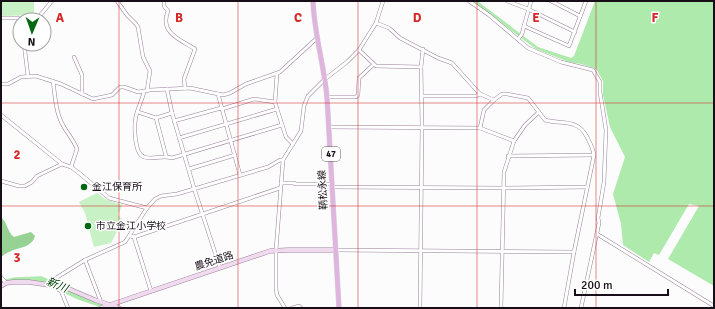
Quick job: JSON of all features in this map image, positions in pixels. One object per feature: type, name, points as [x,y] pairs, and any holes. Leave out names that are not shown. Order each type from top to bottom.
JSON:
[{"type":"main road","name":"鞆松永線","points":[[313,1],[317,38],[327,97],[339,308]]},
{"type":"street","points":[[42,12],[52,1]]},
{"type":"street","points":[[117,1],[138,27],[143,57],[150,71],[146,91],[136,117],[136,145],[140,154],[146,158],[166,156],[172,158],[282,125]]},
{"type":"street","points":[[164,1],[164,6],[168,12],[165,21],[170,32],[173,36],[195,49],[184,79],[185,88]]},
{"type":"street","points":[[285,308],[277,295],[276,289],[276,250],[283,160],[301,131],[304,106],[308,96],[325,79],[347,62],[359,50],[376,23],[383,1]]},
{"type":"street","points":[[469,1],[520,37],[528,48],[561,62],[593,70],[600,82],[600,92],[606,130],[604,182],[597,234],[581,308]]},
{"type":"street","points":[[507,1],[528,9],[575,32]]},
{"type":"street","points":[[520,37],[531,1]]},
{"type":"street","points":[[551,1],[580,16]]},
{"type":"street","points":[[524,26],[569,46],[586,1]]},
{"type":"street","points":[[1,18],[12,18]]},
{"type":"street","points":[[376,23],[389,28],[400,38],[438,58],[452,63],[480,94],[494,100]]},
{"type":"street","points":[[1,84],[8,84],[21,77],[36,76],[53,81],[93,98],[112,94],[120,87],[138,92],[185,88],[223,95],[230,93],[246,84],[277,74],[286,68],[317,38]]},
{"type":"street","points":[[359,50],[373,65],[376,66],[421,67]]},
{"type":"street","points":[[420,308],[422,187],[421,67],[423,50]]},
{"type":"street","points":[[25,52],[28,76]]},
{"type":"street","points":[[74,57],[82,75],[82,94]]},
{"type":"street","points":[[327,97],[356,97],[358,95],[359,78],[373,65]]},
{"type":"street","points":[[277,74],[275,102],[286,137],[294,144]]},
{"type":"street","points":[[53,81],[56,104],[60,119],[72,137],[77,149],[71,167]]},
{"type":"street","points":[[167,89],[174,121],[220,268]]},
{"type":"street","points":[[218,94],[240,175]]},
{"type":"street","points":[[422,96],[476,96],[480,94]]},
{"type":"street","points":[[480,128],[484,110],[494,100],[504,94],[526,97],[533,103],[545,120],[578,125],[581,127],[591,145],[594,155],[564,308]]},
{"type":"street","points":[[174,121],[254,99],[275,102]]},
{"type":"street","points":[[180,138],[277,109]]},
{"type":"street","points":[[138,112],[156,118],[172,113]]},
{"type":"street","points":[[502,308],[504,172],[514,141],[525,125],[539,112]]},
{"type":"street","points":[[1,116],[62,164],[71,167],[108,198],[147,208]]},
{"type":"street","points":[[156,118],[166,156]]},
{"type":"street","points":[[329,127],[480,128],[514,141]]},
{"type":"street","points":[[189,169],[235,155]]},
{"type":"street","points":[[508,156],[594,155]]},
{"type":"street","points":[[51,284],[56,278],[85,260],[125,242],[147,208],[160,196],[177,194],[268,167],[280,160],[283,160]]},
{"type":"street","points":[[1,182],[25,186],[32,182],[37,176],[62,164]]},
{"type":"street","points":[[281,183],[422,187],[587,187]]},
{"type":"street","points":[[130,236],[134,237],[280,188]]},
{"type":"street","points":[[597,234],[714,306]]},
{"type":"street","points":[[134,237],[152,291]]},
{"type":"street","name":"農免道路","points":[[105,306],[276,250],[336,250]]},
{"type":"street","points":[[336,250],[502,250],[574,252]]},
{"type":"street","points":[[85,260],[101,302],[105,306],[118,308]]},
{"type":"street","points":[[1,277],[6,283]]},
{"type":"street","points":[[1,286],[6,283],[29,282],[51,284],[101,302]]},
{"type":"street","points":[[51,284],[62,291],[68,308]]},
{"type":"street","points":[[292,308],[299,306],[301,308]]},
{"type":"shaded area","points":[[1,1],[34,1],[34,12],[12,12],[12,16],[3,16],[1,14]]},
{"type":"shaded area","points":[[471,1],[478,1],[538,47],[571,58],[574,56],[595,1],[714,1],[714,286],[668,259],[699,206],[689,204],[659,255],[654,253],[649,262],[623,245],[621,224],[613,194],[625,157],[610,127],[603,95],[603,81],[597,70],[581,64],[569,62],[536,49]]},
{"type":"shaded area","points":[[97,193],[105,199],[122,205],[118,215],[123,220],[111,243],[94,247],[85,213],[79,202]]},
{"type":"shaded area","points":[[1,217],[14,237],[31,232],[35,236],[28,245],[8,252],[1,257]]},
{"type":"waterway","name":"新川","points":[[7,282],[15,280],[41,279],[79,297],[111,308]]},
{"type":"place","name":"金江保育所","points":[[84,187]]},
{"type":"place","name":"市立金江小学校","points":[[88,226]]}]
